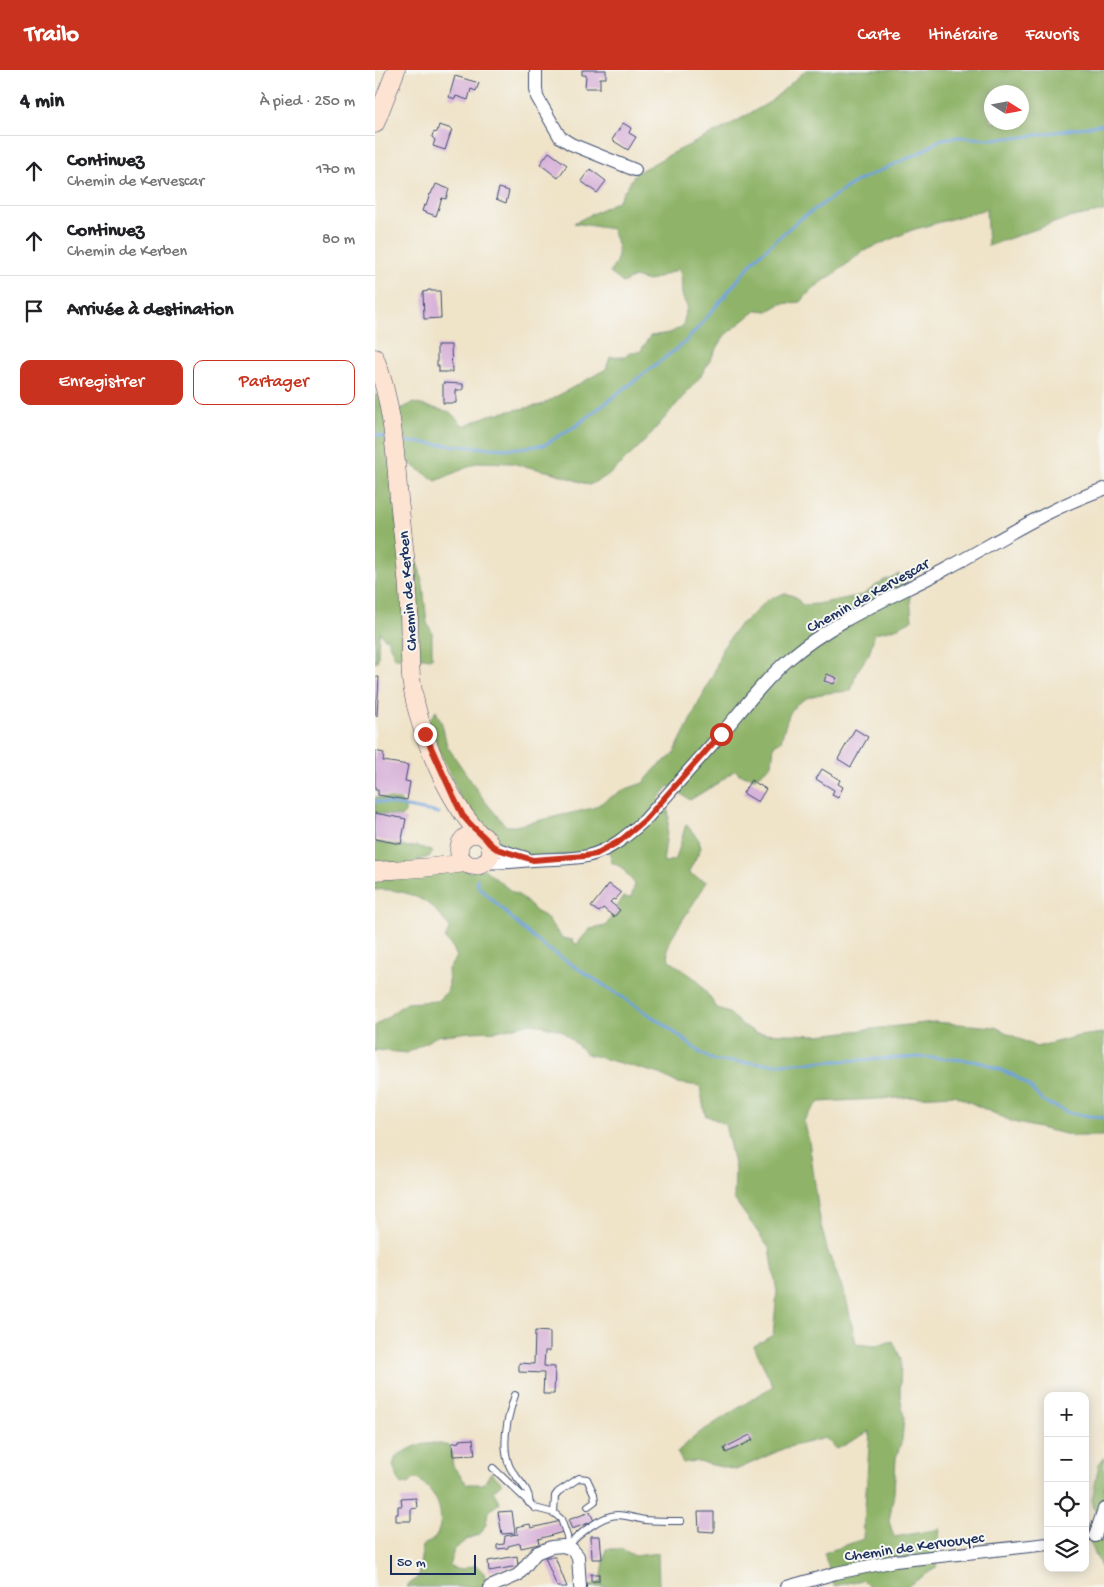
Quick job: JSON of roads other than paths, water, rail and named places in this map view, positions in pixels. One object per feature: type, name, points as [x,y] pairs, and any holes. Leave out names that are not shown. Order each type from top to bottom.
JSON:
[{"type":"street","points":[[375,124],[396,70]]},
{"type":"street","points":[[536,70],[537,97],[560,137],[571,144],[635,170]]},
{"type":"street","name":"Chemin de Kerben","points":[[375,358],[387,396],[392,424],[408,589],[410,658],[414,693],[432,752],[463,816],[471,846]]},
{"type":"street","name":"Chemin de Kervescar","points":[[487,862],[511,863],[585,856],[596,854],[620,841],[645,820],[777,669],[797,653],[824,634],[863,612],[1049,513],[1104,489]]},
{"type":"street","points":[[375,871],[427,868],[440,865],[471,846],[491,853],[487,862]]},
{"type":"street","name":"Chemin de Kervescar","points":[[471,846],[505,852],[533,860]]},
{"type":"street","points":[[1095,1536],[1104,1509]]},
{"type":"street","name":"Chemin de Kervouyec","points":[[787,1587],[814,1578],[881,1563],[1044,1544]]},
{"type":"street","points":[[490,1587],[518,1575],[536,1553],[558,1546],[568,1546],[575,1552],[580,1587]]},
{"type":"lane","points":[[515,1395],[507,1422],[507,1458],[512,1471],[530,1499],[529,1503]]},
{"type":"lane","points":[[493,1468],[529,1503],[539,1510],[554,1513],[561,1519],[565,1526],[568,1546]]},
{"type":"lane","points":[[554,1513],[555,1496],[579,1478],[587,1479],[595,1497],[595,1501],[588,1506]]},
{"type":"lane","points":[[568,1546],[588,1528],[605,1518],[615,1515],[643,1520],[681,1521]]},
{"type":"waterway","points":[[400,441],[511,449],[544,445],[577,425],[684,343],[756,258],[796,222],[855,182],[919,153],[942,139],[958,137],[990,139],[1024,137],[1104,124]]},
{"type":"waterway","points":[[375,434],[387,438]]},
{"type":"waterway","points":[[375,801],[439,813]]},
{"type":"waterway","points":[[477,879],[478,886],[523,929],[545,947],[665,1025],[702,1054],[715,1061],[776,1064],[920,1057],[966,1060],[983,1063],[1013,1075],[1028,1085],[1042,1101],[1070,1113],[1104,1118]]}]
